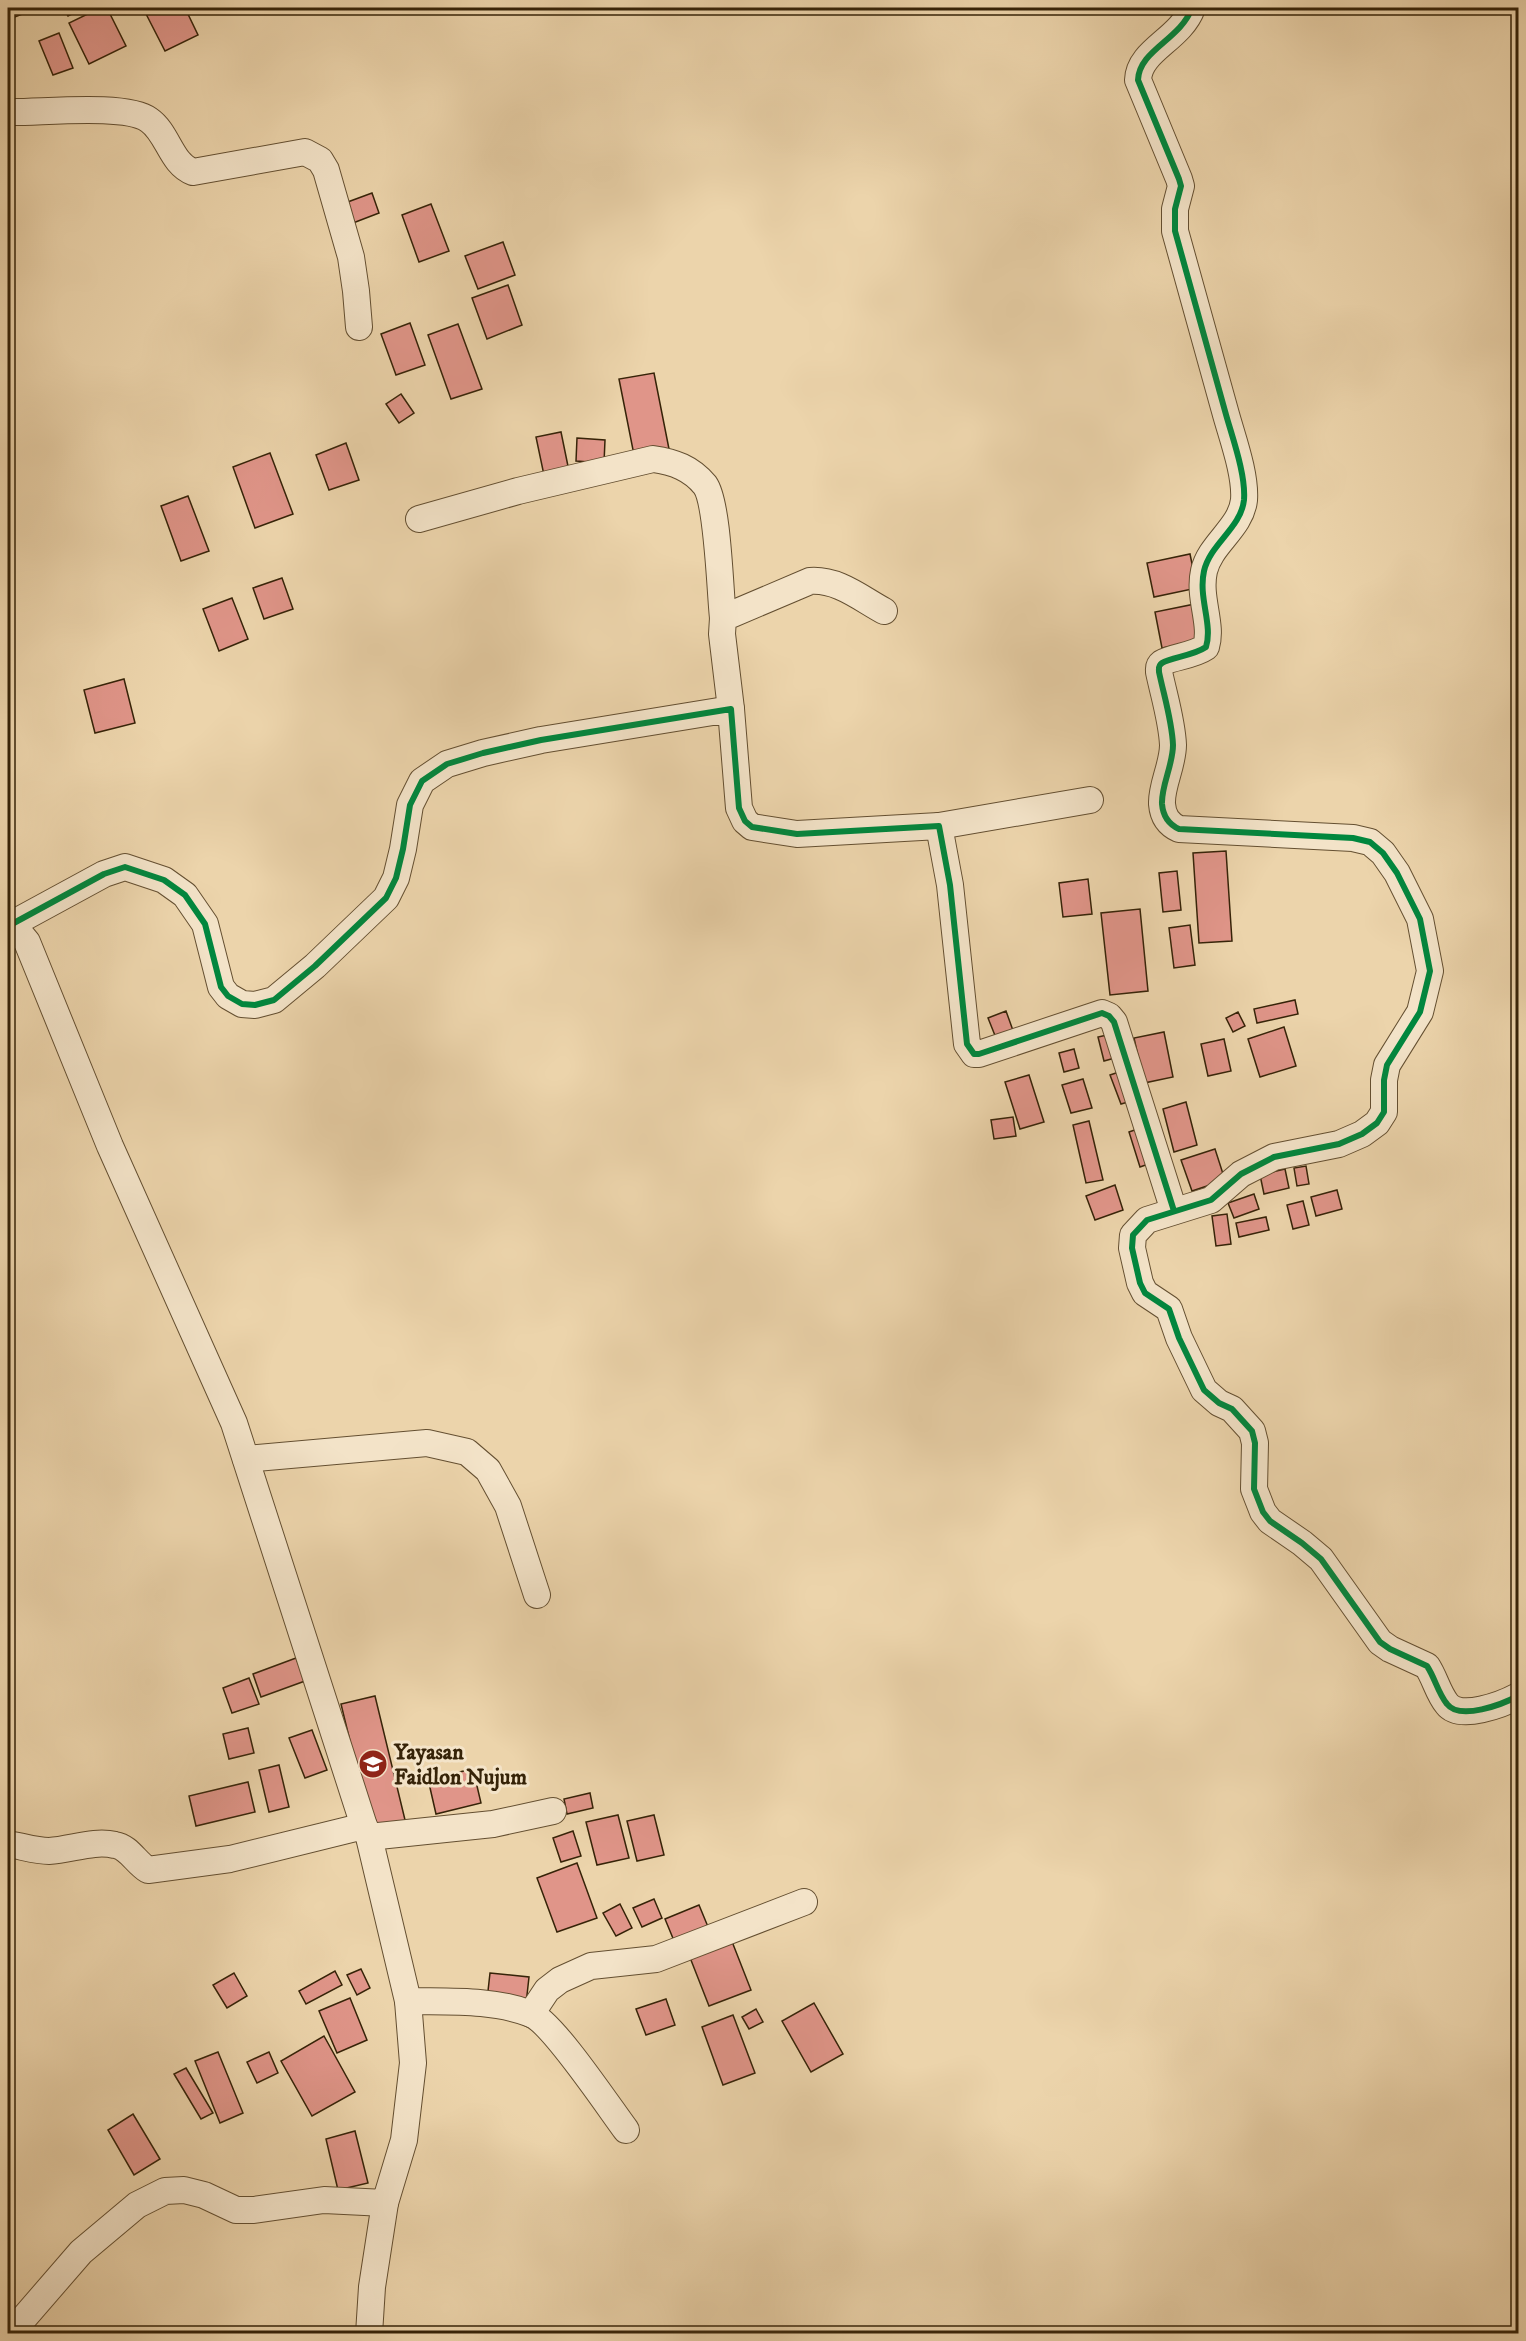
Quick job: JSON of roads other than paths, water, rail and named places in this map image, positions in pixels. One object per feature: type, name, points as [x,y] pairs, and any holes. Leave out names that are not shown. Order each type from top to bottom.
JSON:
[{"type":"street","points":[[1192,8],[1186,22],[1144,60],[1138,69],[1138,80],[1181,186],[1175,209],[1175,231],[1236,450],[1244,489],[1244,503],[1237,519],[1212,551],[1204,568],[1202,584],[1209,637],[1206,647],[1159,666],[1173,746],[1162,802],[1164,815],[1171,825],[1179,829],[1353,838],[1370,842],[1383,854],[1396,873],[1420,919],[1430,971],[1420,1012],[1387,1065],[1384,1080],[1384,1112],[1377,1123],[1362,1134],[1339,1144],[1274,1157],[1241,1174],[1211,1200],[1147,1220],[1133,1235],[1132,1248],[1140,1282],[1148,1297],[1169,1310],[1179,1338],[1204,1390],[1232,1409],[1252,1431],[1255,1443],[1254,1489],[1263,1512],[1270,1521],[1321,1559],[1380,1642],[1427,1666],[1450,1708],[1478,1710],[1501,1705],[1518,1696]]},
{"type":"street","points":[[8,112],[82,110],[140,116],[150,120],[180,164],[193,172],[289,154],[305,152],[312,155],[320,160],[326,170],[344,231],[356,291],[359,327]]},
{"type":"street","points":[[419,519],[518,491],[653,459],[674,462],[690,471],[706,486],[713,504],[723,618],[722,634],[739,808],[745,821],[752,826],[797,834],[939,826],[1090,801]]},
{"type":"street","points":[[723,618],[810,581],[821,580],[831,581],[884,611]]},
{"type":"street","points":[[369,2334],[372,2287],[385,2203],[404,2140],[413,2063],[408,2001],[367,1831],[234,1423],[110,1146],[27,942],[10,921],[104,874],[125,867],[164,880],[185,895],[205,924],[221,987],[228,996],[242,1004],[255,1005],[274,1000],[315,966],[386,898],[396,878],[410,805],[422,781],[447,764],[541,740],[731,709]]},
{"type":"street","points":[[939,826],[950,885],[969,1049],[974,1054],[979,1054],[1102,1013],[1109,1016],[1114,1022],[1174,1210]]},
{"type":"street","points":[[246,1459],[427,1443],[466,1452],[488,1470],[508,1506],[537,1595]]},
{"type":"street","points":[[8,1844],[48,1851],[86,1845],[115,1845],[126,1850],[148,1870],[230,1858],[367,1831],[494,1824],[554,1811]]},
{"type":"street","points":[[531,2014],[547,1990],[573,1973],[591,1966],[656,1959],[804,1902]]},
{"type":"street","points":[[408,2001],[471,2003],[531,2014],[550,2028],[626,2130]]},
{"type":"street","points":[[10,2328],[81,2252],[137,2205],[165,2191],[184,2190],[204,2195],[237,2210],[254,2210],[324,2200],[385,2203]]},
{"type":"place","name":"Yayasan Faidlon Nujum","points":[[373,1764]]}]
